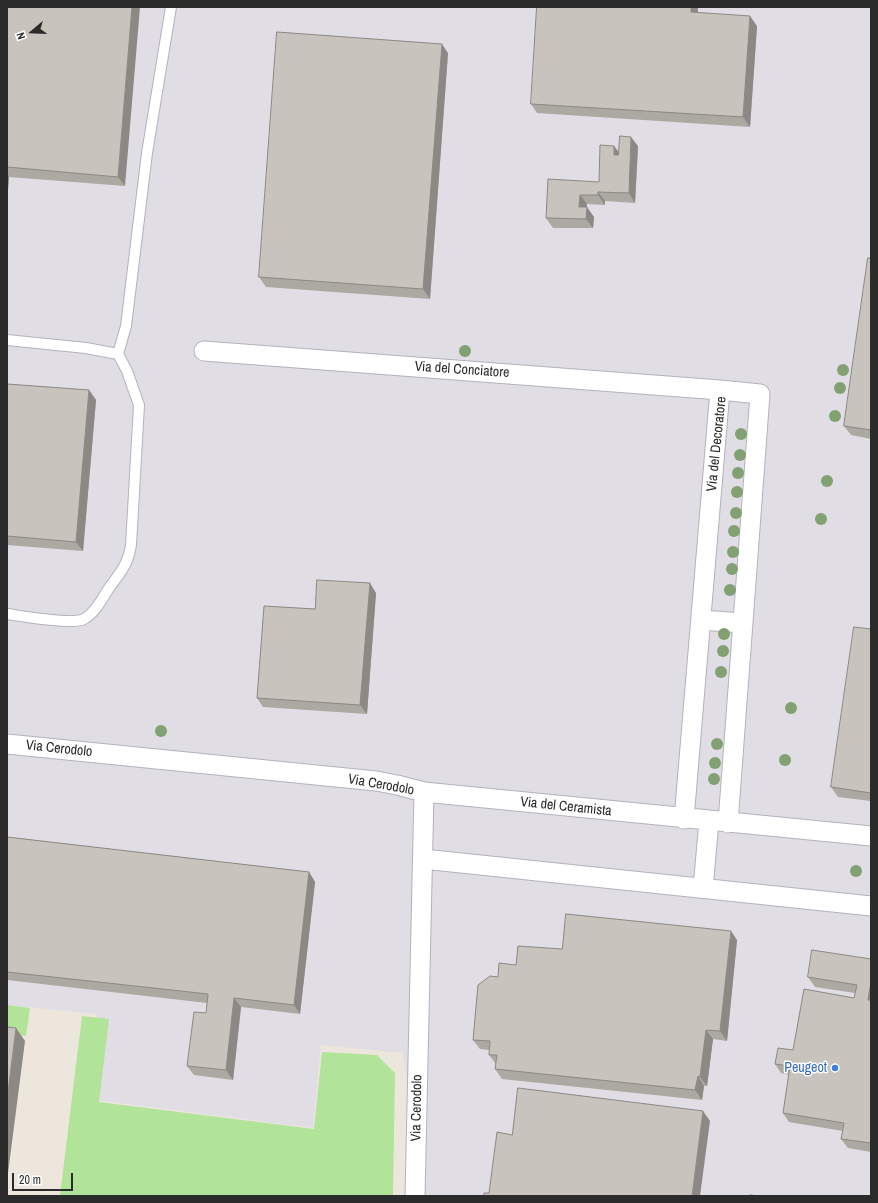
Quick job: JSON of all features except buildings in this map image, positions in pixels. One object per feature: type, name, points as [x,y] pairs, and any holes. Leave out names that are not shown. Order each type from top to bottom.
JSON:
[{"type":"street","name":"Via del Conciatore","points":[[204,351],[720,390]]},
{"type":"street","name":"Via del Decoratore","points":[[684,819],[720,390],[760,394],[728,823]]},
{"type":"street","points":[[701,620],[743,623]]},
{"type":"street","name":"Via Cerodolo","points":[[7,744],[376,781],[424,792],[414,1196]]},
{"type":"street","name":"Via del Ceramista","points":[[424,792],[684,819],[871,836]]},
{"type":"street","points":[[703,888],[709,821]]},
{"type":"street","points":[[423,859],[871,906]]},
{"type":"lane","points":[[7,614],[71,621],[82,620],[91,613],[125,566],[129,557],[139,404],[127,371],[118,354],[126,326],[147,154],[170,7]]},
{"type":"lane","points":[[7,340],[86,348],[118,354]]},
{"type":"shaded area","points":[[7,7],[871,7],[871,1196],[425,1196],[403,1053],[321,1045],[313,1128],[87,1099],[97,1014],[7,1005]]},
{"type":"green space","points":[[7,1005],[30,1008],[26,1036],[7,1033]]},
{"type":"green space","points":[[82,1016],[109,1019],[99,1102],[314,1129],[322,1052],[377,1055],[395,1073],[393,1196],[60,1196]]},
{"type":"place","name":"Peugeot","points":[[835,1068]]}]
